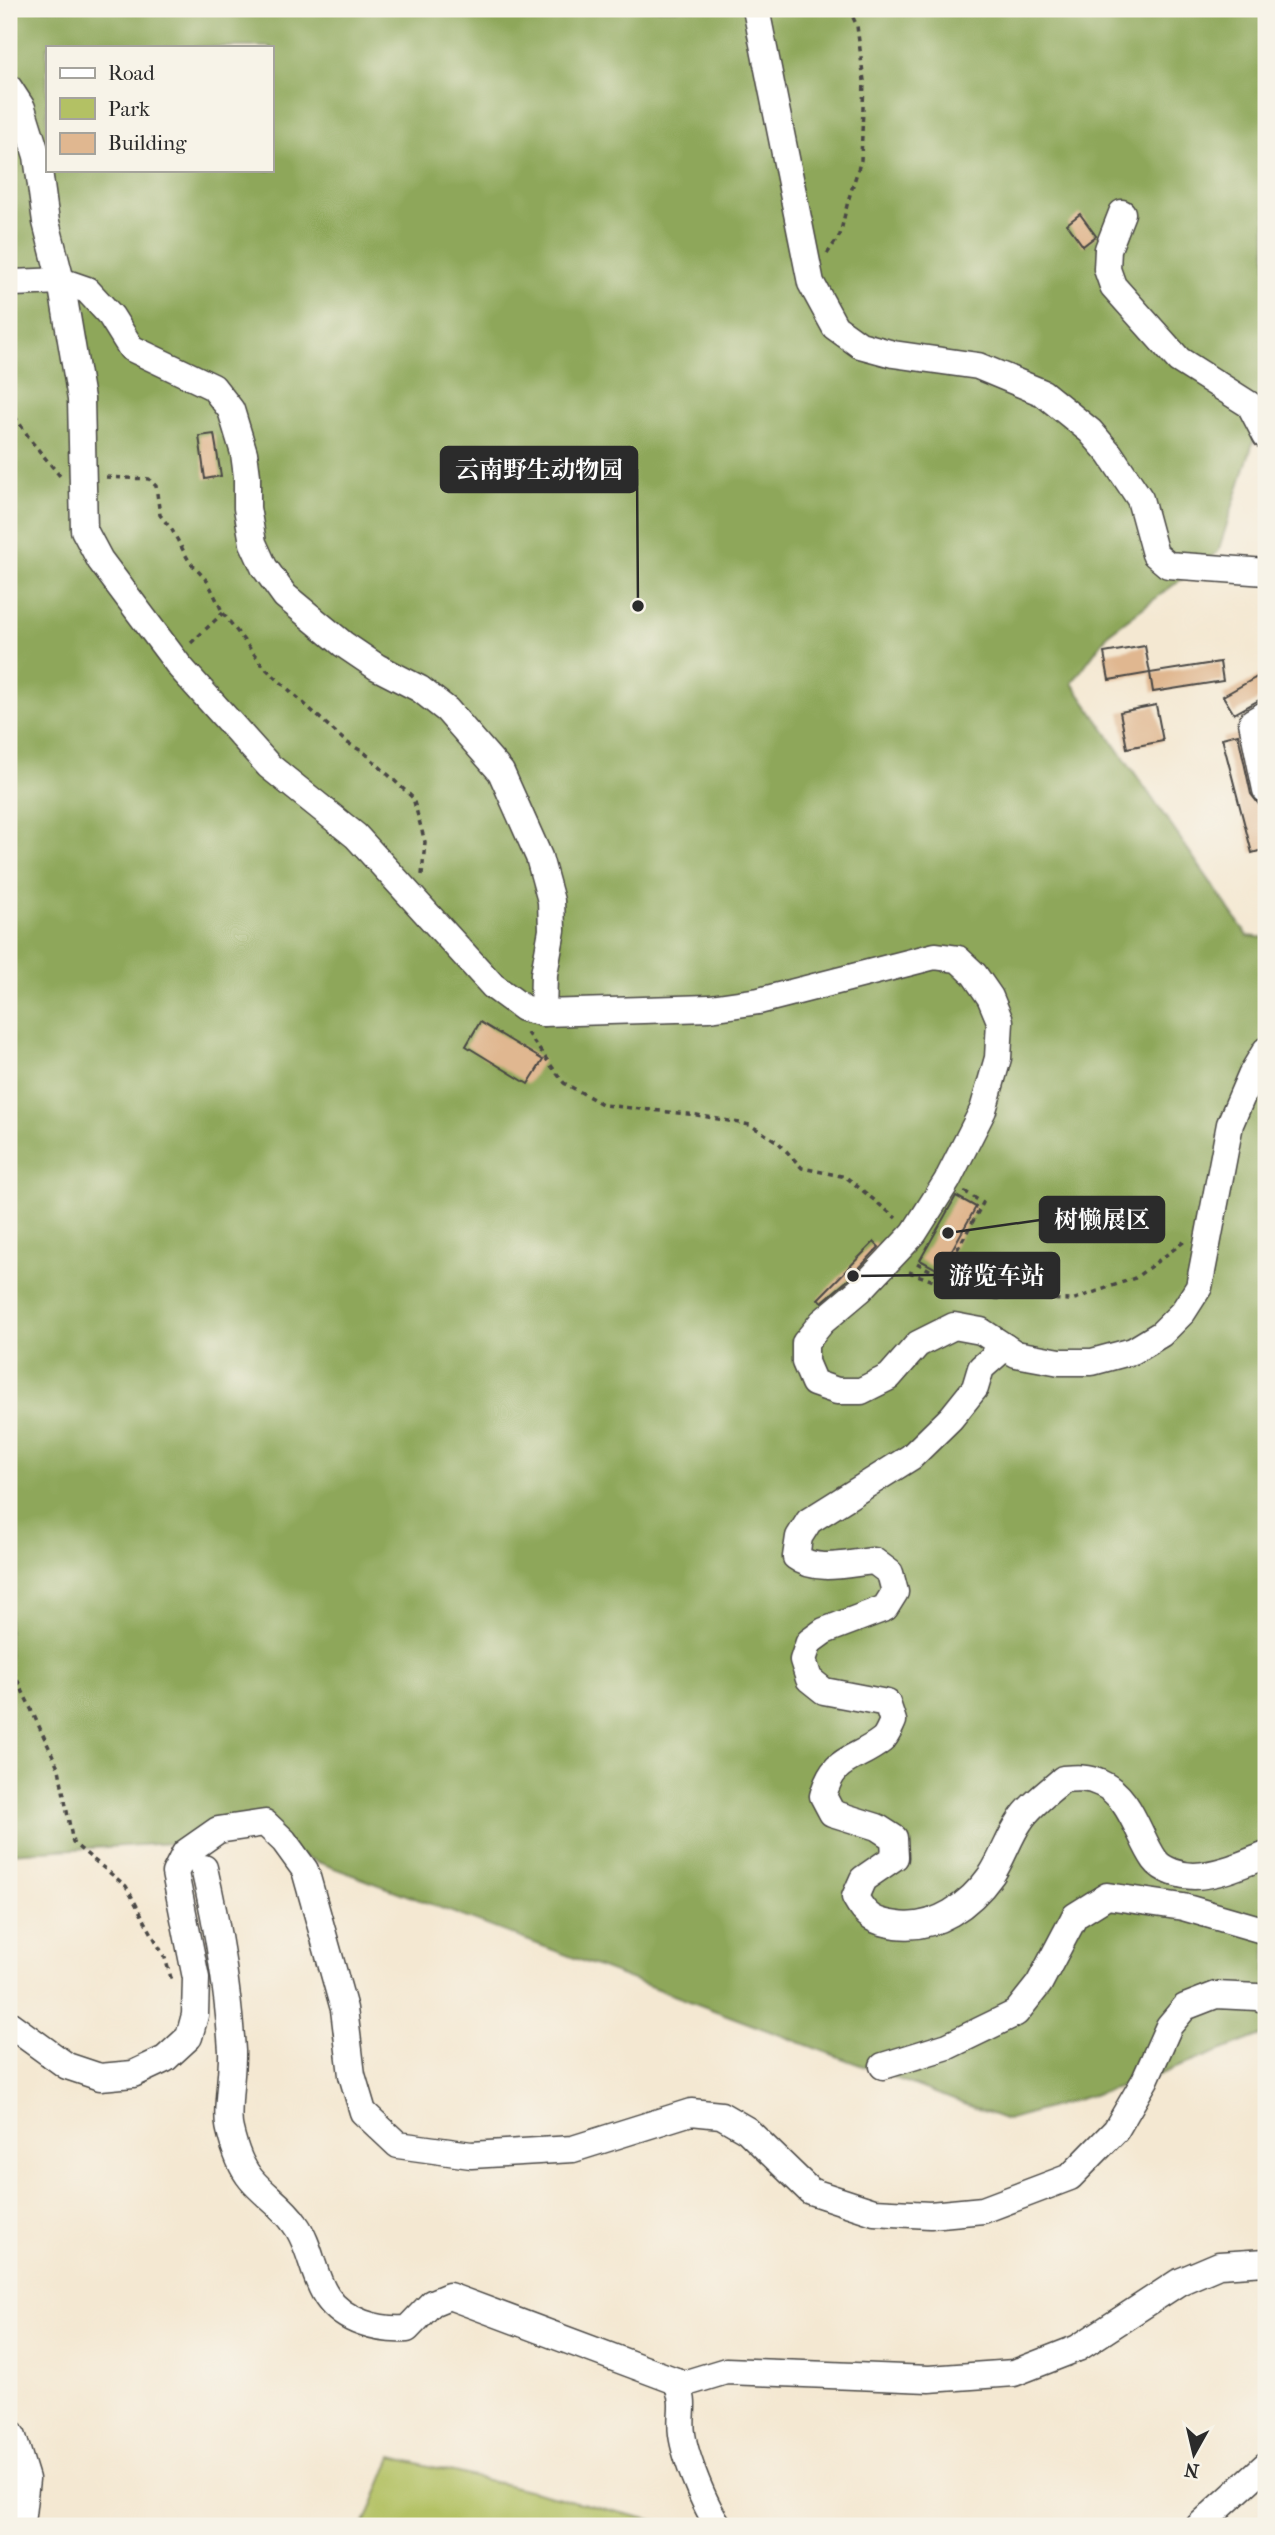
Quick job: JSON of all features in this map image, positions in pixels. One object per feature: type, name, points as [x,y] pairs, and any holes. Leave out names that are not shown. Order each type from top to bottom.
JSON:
[{"type":"street","points":[[756,9],[811,283],[835,327],[860,345],[893,354],[978,366],[1043,393],[1090,431],[1110,454],[1140,499],[1154,554],[1168,565],[1266,572]]},
{"type":"street","points":[[9,89],[22,108],[37,156],[46,222],[61,281],[81,399],[84,530],[100,560],[174,660],[269,766],[356,836],[493,986],[523,1008],[543,1013],[710,1008],[759,1001],[935,956],[958,959],[974,974],[990,996],[1000,1021],[998,1058],[983,1110],[947,1181],[907,1240],[860,1290],[822,1322],[805,1343],[805,1362],[814,1383],[837,1391],[861,1391],[888,1377],[918,1344],[954,1326],[981,1331],[1016,1354],[1060,1362],[1092,1362],[1133,1351],[1161,1334],[1182,1312],[1199,1287],[1230,1124],[1251,1075],[1266,1050]]},
{"type":"street","points":[[1122,213],[1108,249],[1107,268],[1113,286],[1179,360],[1250,405],[1266,436]]},
{"type":"street","points":[[9,285],[61,281],[87,290],[111,316],[131,348],[213,387],[231,410],[244,453],[247,508],[253,543],[264,567],[285,596],[343,644],[377,667],[420,689],[447,710],[501,772],[539,857],[551,901],[552,930],[544,974],[543,1013]]},
{"type":"street","points":[[1266,714],[1252,722],[1266,790]]},
{"type":"street","points":[[1005,1347],[981,1368],[975,1388],[951,1418],[911,1457],[809,1521],[799,1537],[796,1557],[806,1564],[820,1566],[874,1561],[890,1573],[895,1592],[885,1608],[824,1631],[809,1642],[803,1660],[809,1679],[824,1691],[887,1703],[894,1721],[884,1739],[844,1761],[828,1777],[824,1796],[832,1813],[877,1827],[894,1838],[895,1857],[863,1879],[855,1897],[864,1914],[883,1923],[912,1927],[930,1923],[961,1909],[992,1874],[1021,1819],[1063,1779],[1083,1778],[1102,1783],[1129,1811],[1156,1862],[1173,1872],[1192,1876],[1228,1870],[1266,1855]]},
{"type":"street","points":[[9,2024],[67,2067],[100,2077],[133,2074],[164,2059],[189,2037],[195,2015],[196,1978],[175,1873],[185,1853],[218,1830],[265,1824],[284,1841],[305,1870],[344,2009],[352,2076],[363,2112],[398,2145],[471,2155],[573,2148],[691,2112],[721,2115],[747,2130],[810,2191],[874,2212],[930,2215],[983,2210],[1070,2177],[1116,2130],[1144,2080],[1169,2026],[1185,2007],[1216,1995],[1266,2000]]},
{"type":"street","points":[[204,1868],[219,1930],[228,1997],[232,2056],[229,2127],[241,2163],[251,2179],[287,2212],[298,2228],[327,2296],[340,2310],[356,2320],[388,2330],[407,2329],[432,2303],[449,2296],[676,2381],[680,2385],[726,2371],[929,2379],[1014,2373],[1078,2348],[1179,2282],[1219,2265],[1266,2262]]},
{"type":"street","points":[[883,2066],[948,2046],[1016,2013],[1040,1984],[1075,1916],[1107,1896],[1183,1907],[1266,1931]]},
{"type":"street","points":[[676,2381],[683,2398],[682,2435],[700,2491],[719,2526]]},
{"type":"street","points":[[9,2431],[26,2479],[22,2515],[9,2522]]},
{"type":"street","points":[[1199,2526],[1266,2465]]},
{"type":"path","points":[[807,263],[826,256],[840,235],[861,160],[864,81],[857,26],[849,9]]},
{"type":"path","points":[[9,408],[32,442],[83,503]]},
{"type":"path","points":[[83,476],[149,479],[156,486],[160,515],[172,530],[189,561],[208,582],[223,613],[264,667],[346,742],[365,754],[413,798],[425,842],[420,905]]},
{"type":"path","points":[[174,660],[223,613]]},
{"type":"path","points":[[519,1025],[564,1083],[604,1105],[697,1115],[750,1125],[778,1142],[802,1168],[846,1177],[907,1240],[916,1262],[942,1277],[984,1203],[947,1181]]},
{"type":"path","points":[[907,1240],[909,1273],[981,1298],[1072,1300],[1135,1278],[1212,1220]]},
{"type":"path","points":[[9,1662],[59,1769],[73,1843],[126,1886],[165,1958],[173,1984]]},
{"type":"green space","points":[[9,9],[1266,9],[1266,402],[1218,552],[1109,633],[1072,683],[1248,936],[1266,938],[1266,2033],[1145,2080],[1007,2120],[254,1838],[9,1853]]},
{"type":"green space","points":[[392,2457],[663,2523],[661,2526],[364,2526]]},
{"type":"building","points":[[1080,214],[1096,236],[1083,246],[1067,224]]},
{"type":"building","points":[[214,434],[221,476],[205,479],[199,436]]},
{"type":"building","points":[[1145,646],[1150,673],[1109,680],[1104,653]]},
{"type":"building","points":[[1220,662],[1223,681],[1153,692],[1150,673]]},
{"type":"building","points":[[1266,672],[1266,696],[1234,714],[1223,696]]},
{"type":"building","points":[[1156,705],[1163,741],[1127,748],[1120,712]]},
{"type":"building","points":[[1238,734],[1251,794],[1261,807],[1266,808],[1266,849],[1252,853],[1222,738]]},
{"type":"building","points":[[480,1022],[543,1060],[528,1084],[466,1046]]},
{"type":"building","points":[[956,1196],[976,1207],[940,1271],[920,1260]]},
{"type":"building","points":[[874,1242],[879,1247],[849,1279],[822,1302],[818,1299]]},
{"type":"place","name":"云南野生动物园","points":[[638,606]]},
{"type":"place","name":"树懒展区","points":[[948,1233]]},
{"type":"place","name":"游览车站","points":[[853,1276]]}]
